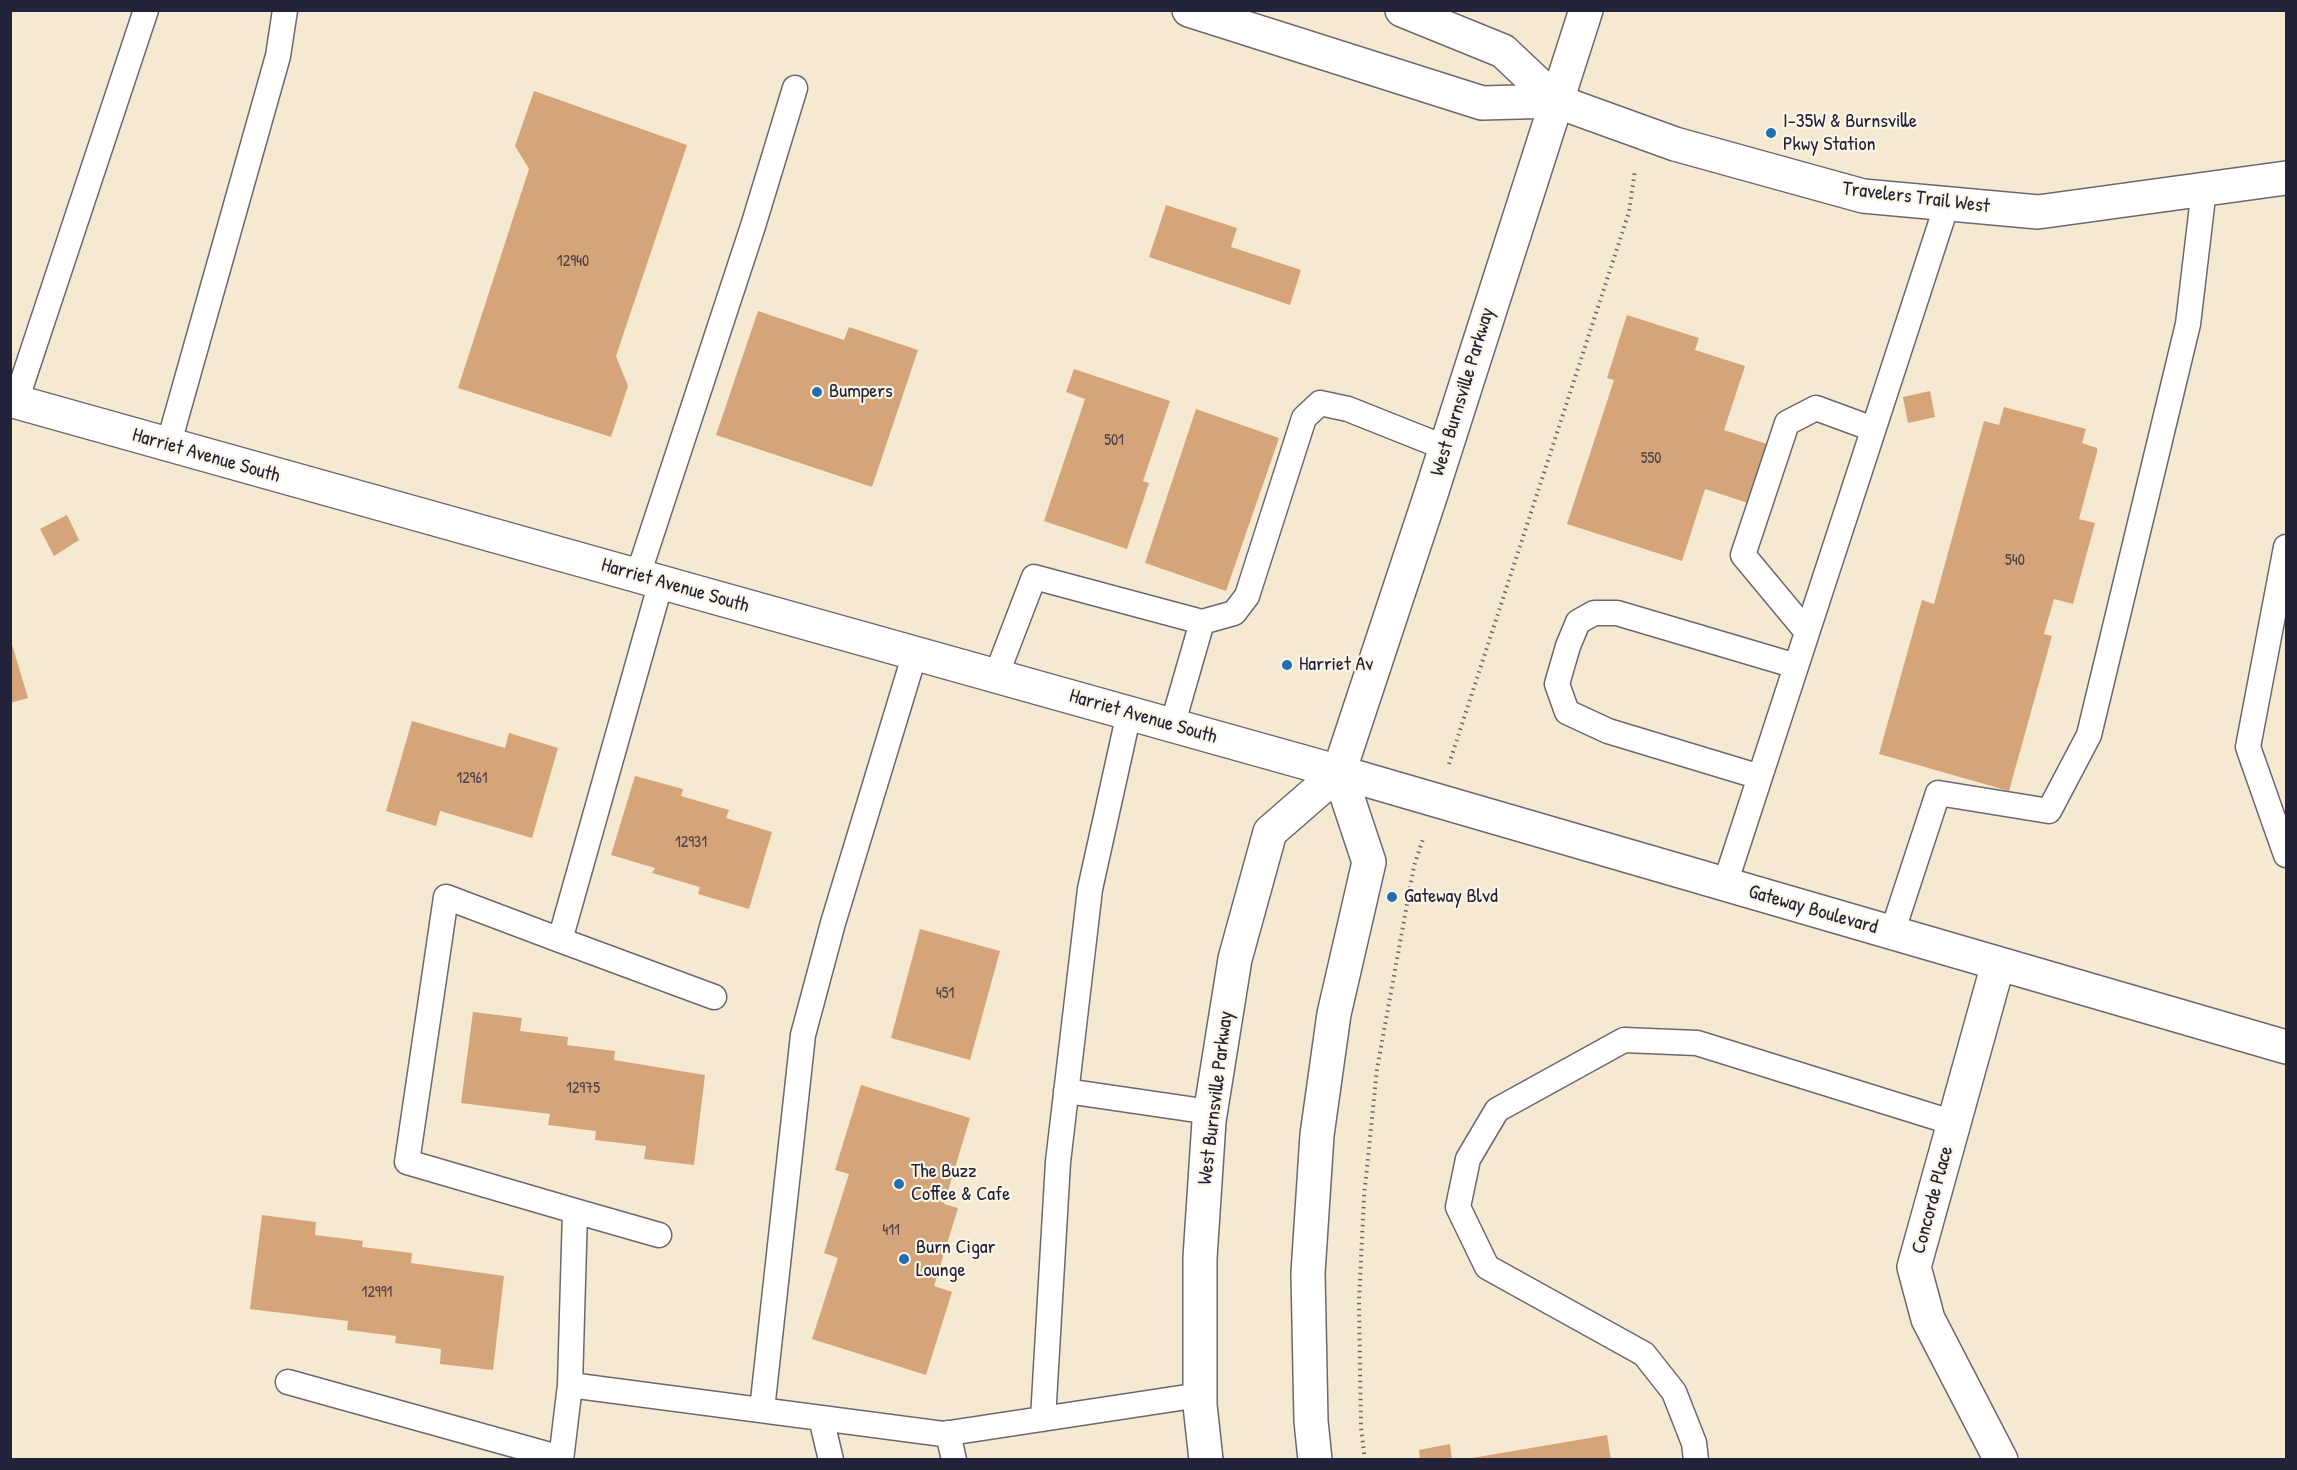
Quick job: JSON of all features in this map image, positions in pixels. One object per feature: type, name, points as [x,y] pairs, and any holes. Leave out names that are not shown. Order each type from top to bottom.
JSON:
[{"type":"main road","points":[[1189,10],[1482,103],[1557,101]]},
{"type":"main road","points":[[1402,10],[1503,51],[1557,101]]},
{"type":"main road","name":"West Burnsville Parkway","points":[[1206,1460],[1200,1395],[1200,1258],[1210,1112],[1235,959],[1270,832],[1339,772],[1446,448],[1586,10]]},
{"type":"main road","name":"Travelers Trail West","points":[[1557,101],[1675,144],[1863,196],[2038,212],[2286,178]]},
{"type":"main road","name":"Harriet Avenue South","points":[[13,400],[168,446],[649,578],[1339,772]]},
{"type":"main road","points":[[1315,1460],[1311,1421],[1308,1273],[1317,1135],[1334,1014],[1369,862],[1339,772]]},
{"type":"main road","name":"Gateway Boulevard","points":[[1339,772],[2286,1047]]},
{"type":"main road","name":"Concorde Place","points":[[1998,964],[1914,1267],[1928,1319],[2001,1460]]},
{"type":"lane","points":[[13,400],[146,10]]},
{"type":"lane","points":[[168,446],[278,56],[285,10]]},
{"type":"lane","points":[[560,940],[649,578],[795,88]]},
{"type":"lane","points":[[1892,933],[1938,793],[2049,811],[2089,735],[2188,324],[2204,189]]},
{"type":"lane","points":[[1725,884],[1947,204]]},
{"type":"lane","points":[[996,676],[1034,577],[1202,622],[1234,613],[1248,596],[1304,418],[1320,403],[1348,409],[1446,448]]},
{"type":"lane","points":[[1807,632],[1743,555],[1787,423],[1816,408],[1873,429]]},
{"type":"lane","points":[[2286,547],[2248,747],[2286,855]]},
{"type":"lane","points":[[1760,777],[1608,730],[1567,712],[1557,684],[1568,646],[1578,622],[1594,613],[1617,613],[1796,666]]},
{"type":"lane","points":[[1172,726],[1202,622]]},
{"type":"lane","points":[[762,1410],[803,1035],[833,923],[915,653]]},
{"type":"lane","points":[[1043,1419],[1058,1162],[1090,890],[1129,713]]},
{"type":"lane","points":[[659,1235],[407,1162],[446,897],[714,997]]},
{"type":"lane","points":[[1696,1460],[1694,1443],[1674,1392],[1644,1354],[1487,1268],[1458,1207],[1468,1159],[1497,1110],[1624,1040],[1697,1043],[1954,1123]]},
{"type":"lane","points":[[1066,1091],[1210,1112]]},
{"type":"lane","points":[[288,1382],[561,1459],[570,1385],[575,1211]]},
{"type":"lane","points":[[570,1385],[948,1433],[1200,1395]]},
{"type":"lane","points":[[821,1418],[831,1460]]},
{"type":"lane","points":[[948,1433],[954,1460]]},
{"type":"building","points":[[534,91],[687,145],[616,356],[628,386],[611,437],[458,388],[529,169],[515,146]]},
{"type":"building","points":[[1166,205],[1237,228],[1231,247],[1301,270],[1290,305],[1149,257]]},
{"type":"building","name":"Bumpers","points":[[758,311],[844,340],[849,327],[918,350],[872,487],[716,435]]},
{"type":"building","points":[[1627,315],[1699,338],[1695,350],[1745,366],[1724,430],[1776,447],[1757,506],[1705,489],[1682,561],[1567,524],[1614,380],[1607,378]]},
{"type":"building","points":[[1074,369],[1170,401],[1143,481],[1149,483],[1127,549],[1044,521],[1085,399],[1066,392]]},
{"type":"building","points":[[1930,391],[1935,417],[1908,423],[1903,397]]},
{"type":"building","points":[[2004,407],[2086,429],[2082,443],[2097,448],[2079,519],[2095,523],[2073,604],[2054,599],[2044,634],[2052,636],[2009,791],[1879,754],[1922,600],[1934,604],[1984,421],[1999,425]]},
{"type":"building","points":[[1196,409],[1279,438],[1226,591],[1145,563]]},
{"type":"building","points":[[67,515],[79,540],[54,556],[40,529]]},
{"type":"building","points":[[10,638],[28,698],[10,703]]},
{"type":"building","points":[[412,721],[505,748],[509,733],[558,748],[532,838],[440,811],[436,826],[386,811]]},
{"type":"building","points":[[635,776],[683,789],[681,796],[729,810],[726,818],[772,832],[749,909],[698,894],[700,887],[652,873],[655,868],[611,855]]},
{"type":"building","points":[[920,929],[1000,951],[970,1060],[891,1038]]},
{"type":"building","points":[[473,1012],[522,1018],[520,1031],[568,1037],[567,1045],[615,1051],[614,1060],[705,1075],[694,1165],[644,1159],[646,1146],[595,1140],[596,1131],[548,1125],[550,1114],[461,1103]]},
{"type":"building","points":[[861,1085],[970,1118],[944,1204],[958,1208],[934,1286],[952,1292],[926,1375],[812,1339],[838,1258],[824,1253],[849,1174],[835,1170]]},
{"type":"building","points":[[262,1215],[316,1222],[315,1235],[363,1241],[362,1247],[412,1253],[411,1263],[504,1276],[493,1370],[440,1364],[441,1349],[395,1343],[396,1336],[347,1330],[348,1321],[250,1309]]},
{"type":"building","points":[[1607,1435],[1611,1460],[1472,1460],[1472,1458]]},
{"type":"building","points":[[1450,1444],[1452,1460],[1420,1460],[1419,1450]]},
{"type":"place","name":"I-35W & Burnsville Pkwy Station","points":[[1771,133]]},
{"type":"place","name":"Bumpers","points":[[817,392]]},
{"type":"place","name":"Harriet Av","points":[[1287,665]]},
{"type":"place","name":"Gateway Blvd","points":[[1392,897]]},
{"type":"place","name":"The Buzz Coffee & Cafe","points":[[899,1184]]},
{"type":"place","name":"Burn Cigar Lounge","points":[[904,1259]]}]
